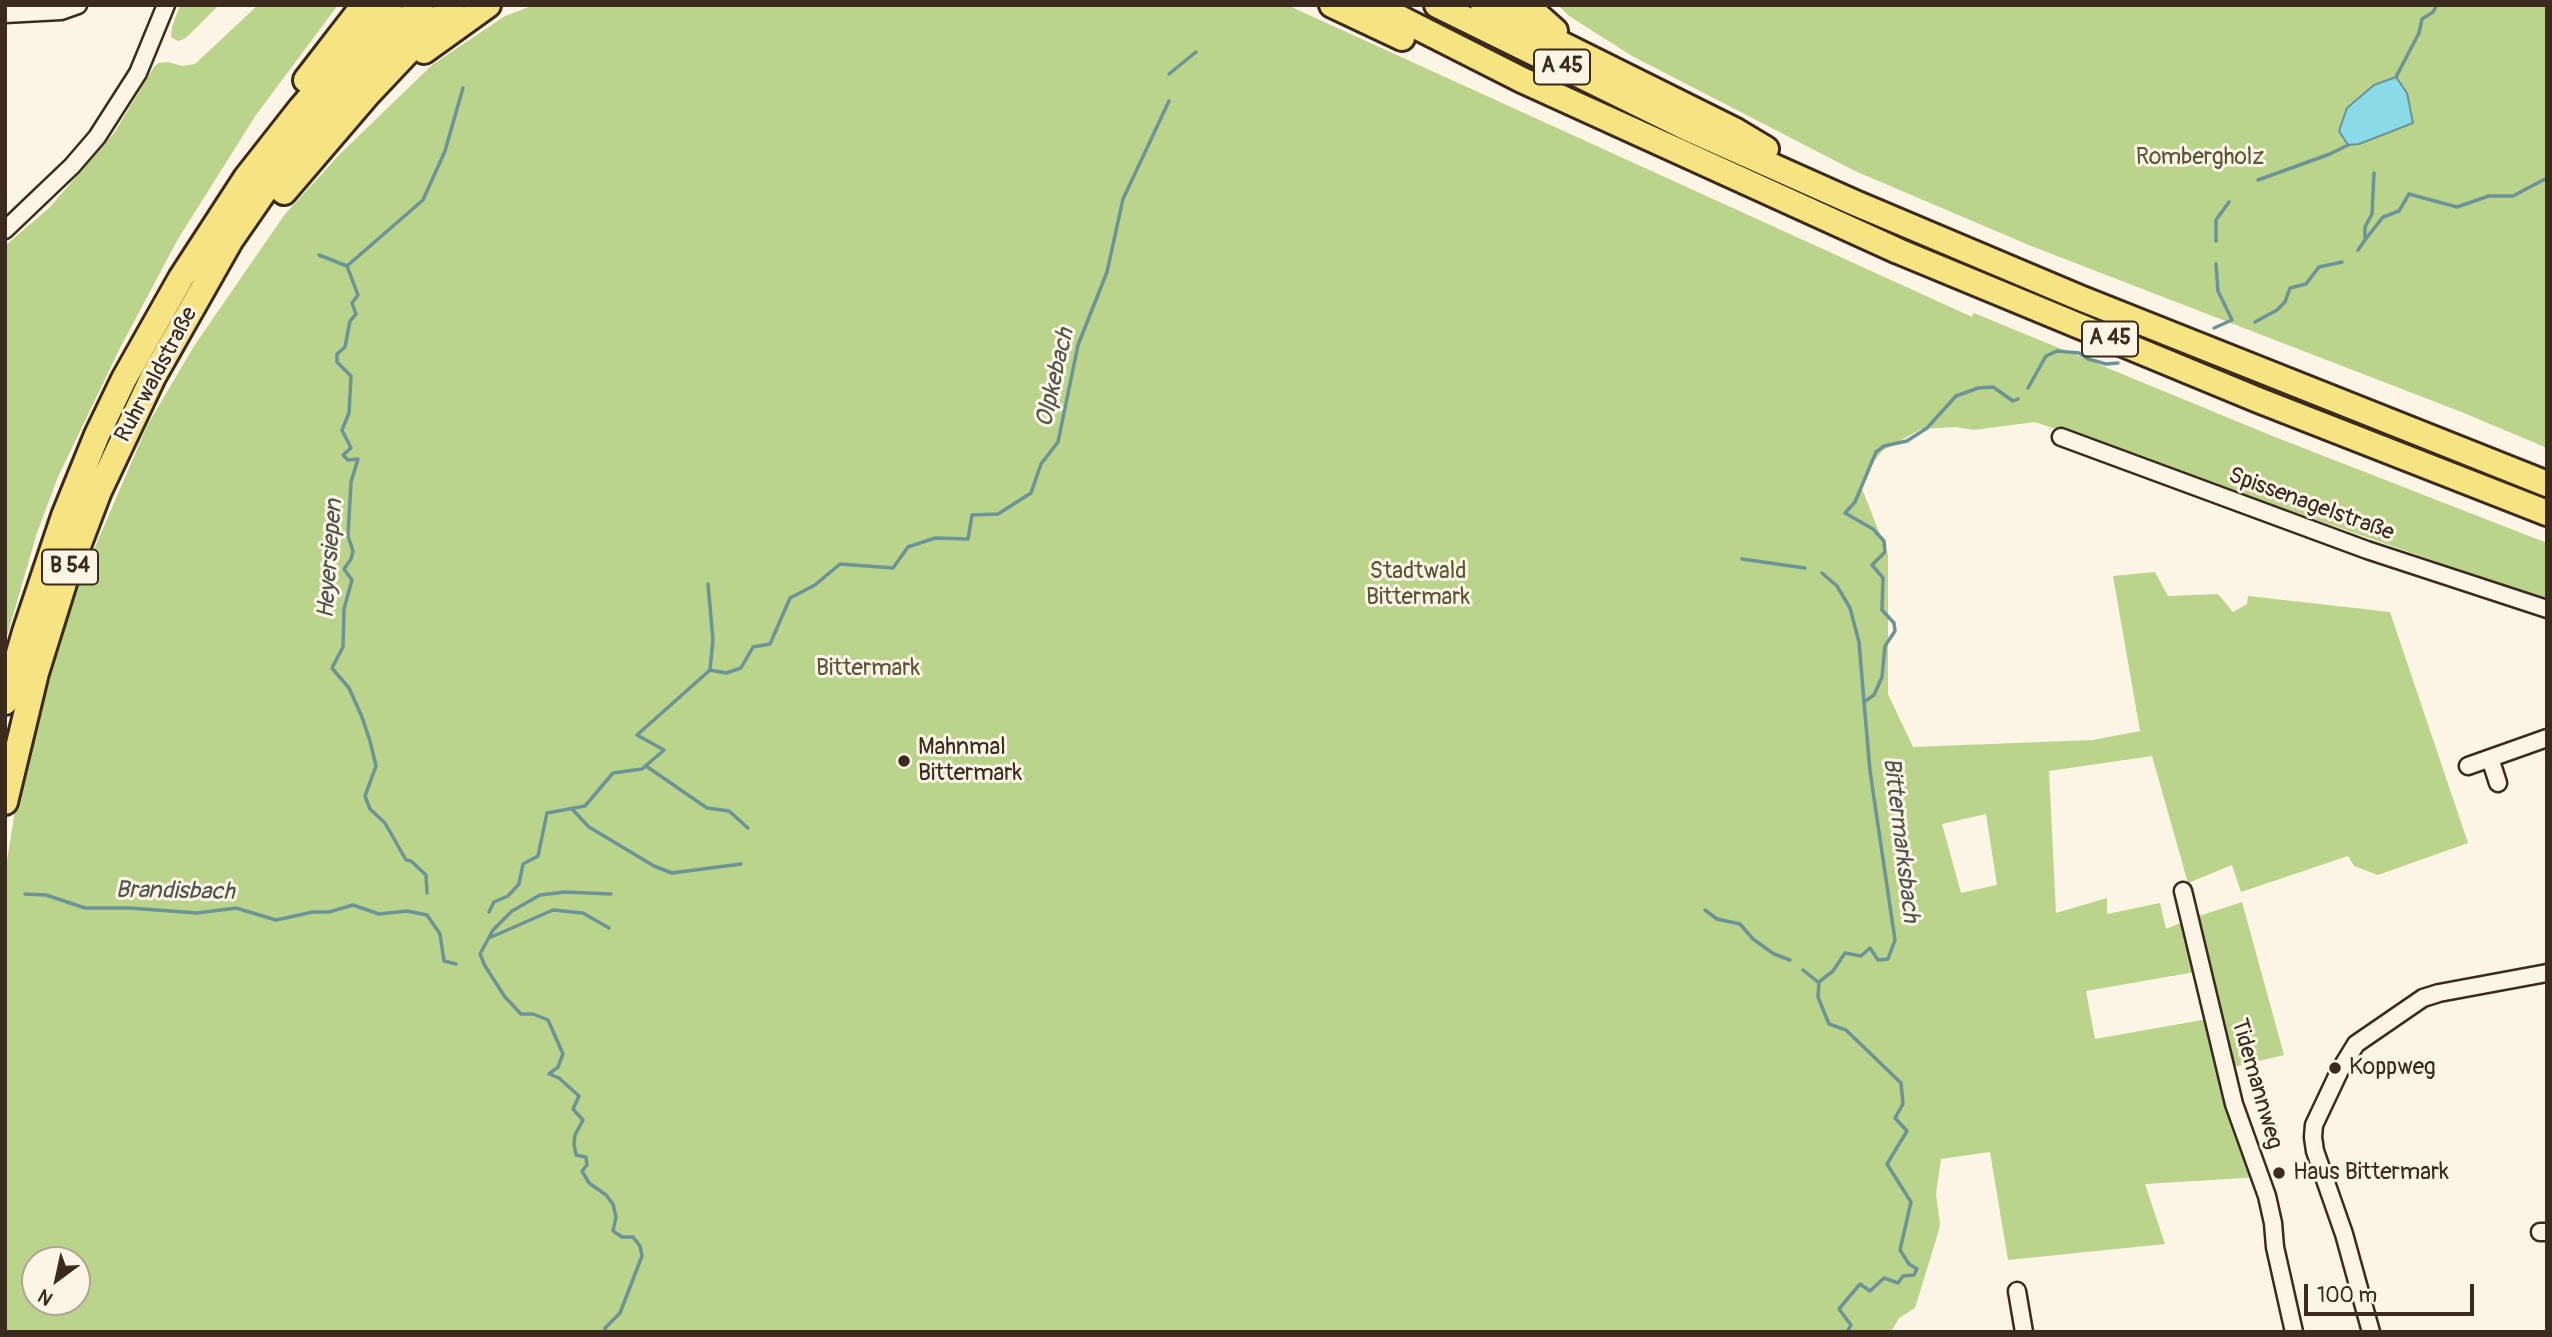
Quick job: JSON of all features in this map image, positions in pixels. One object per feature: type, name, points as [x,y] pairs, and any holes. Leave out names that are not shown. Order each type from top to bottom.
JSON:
[{"type":"highway","points":[[181,278],[203,225],[291,99],[364,5]]},
{"type":"highway","name":"B 54","points":[[5,702],[25,632],[80,475],[124,379],[181,278],[246,178],[301,108],[390,5]]},
{"type":"highway","name":"Ruhrwaldstraße","points":[[5,802],[36,673],[64,583],[85,526],[134,415],[230,241],[277,173],[321,117],[421,5]]},
{"type":"highway","points":[[211,276],[240,247],[368,94],[452,5]]},
{"type":"highway","points":[[368,94],[488,5]]},
{"type":"highway","points":[[1332,5],[1443,57],[1522,80]]},
{"type":"highway","name":"A 45","points":[[1374,5],[1522,80],[1676,152],[1985,287],[2235,391],[2547,513]]},
{"type":"highway","name":"A 45","points":[[1437,5],[1691,119],[1855,203],[2104,308],[2547,484]]},
{"type":"highway","points":[[1483,5],[1610,69]]},
{"type":"highway","points":[[1526,5],[1575,46],[1691,119]]},
{"type":"street","points":[[5,14],[61,10],[78,5]]},
{"type":"street","points":[[5,230],[72,166],[97,136],[138,73],[166,5]]},
{"type":"street","name":"Spissenagelstraße","points":[[2062,437],[2367,550],[2547,609]]},
{"type":"street","points":[[2468,766],[2547,738]]},
{"type":"street","points":[[2490,758],[2498,783]]},
{"type":"street","name":"Tidemannweg","points":[[2183,891],[2234,1104],[2267,1196],[2273,1223],[2274,1247],[2294,1332]]},
{"type":"street","points":[[2371,1332],[2344,1234],[2312,1137],[2314,1125],[2340,1070],[2356,1044],[2423,998],[2547,973]]},
{"type":"street","points":[[2017,1291],[2024,1332]]},
{"type":"green space","points":[[180,5],[219,5],[186,38],[178,41],[171,37]]},
{"type":"green space","points":[[258,5],[338,5],[256,115],[178,239],[120,348],[58,477],[37,533],[5,643],[5,246],[50,207],[114,133],[158,63],[168,62],[182,66],[195,64]]},
{"type":"green space","name":"Stadtwald Bittermark","points":[[534,5],[1287,5],[1972,317],[1974,313],[2275,437],[2547,543],[2547,600],[2035,422],[1974,430],[1956,427],[1921,429],[1882,451],[1865,473],[1861,486],[1888,555],[1888,694],[1913,747],[2093,740],[2140,731],[2113,576],[2155,572],[2168,596],[2218,594],[2233,612],[2247,604],[2248,596],[2390,612],[2468,843],[2378,875],[2354,866],[2348,856],[2241,892],[2232,865],[2188,883],[2152,756],[2049,771],[2056,913],[2107,898],[2107,914],[2160,903],[2166,929],[2242,902],[2284,1055],[2226,1069],[2260,1177],[2145,1184],[2165,1244],[2008,1260],[1990,1152],[1941,1159],[1936,1194],[1940,1224],[1938,1233],[1915,1308],[1899,1318],[1891,1332],[5,1332],[5,873],[21,773],[79,584],[148,424],[194,346],[285,214],[340,154],[432,65],[505,16]],"holes":[[[1986,814],[1997,885],[1961,893],[1942,824]],[[2195,972],[2208,1019],[2095,1039],[2086,991]]]},
{"type":"green space","name":"Rombergholz","points":[[1558,5],[2547,5],[2547,448],[2459,411],[2031,246],[1855,171],[1632,56],[1569,16]],"holes":[[[2396,78],[2413,123],[2359,144],[2347,108],[2374,85]]]},
{"type":"water","points":[[2396,77],[2407,93],[2413,123],[2359,144],[2348,145],[2339,131],[2347,108],[2374,85]]},
{"type":"waterway","name":"Bittermarksbach","points":[[2396,77],[2419,33],[2422,19],[2433,12],[2437,5]]},
{"type":"waterway","name":"Olpkebach","points":[[1169,74],[1196,52]]},
{"type":"waterway","name":"Heyersiepen","points":[[347,266],[423,200],[445,151],[463,88]]},
{"type":"waterway","name":"Olpkebach","points":[[489,912],[494,902],[508,896],[519,884],[523,864],[538,856],[547,813],[585,806],[613,773],[642,769],[664,750],[637,735],[710,670],[726,673],[741,668],[753,647],[770,644],[790,598],[815,585],[840,564],[893,568],[908,547],[935,538],[968,539],[972,515],[998,514],[1031,493],[1041,464],[1058,442],[1078,345],[1107,272],[1123,199],[1169,101]]},
{"type":"waterway","points":[[2258,180],[2348,145]]},
{"type":"waterway","name":"Bittermarksbach","points":[[2358,250],[2365,240],[2365,227],[2372,214],[2374,173]]},
{"type":"waterway","points":[[2365,240],[2383,217],[2399,211],[2409,194],[2457,207],[2489,196],[2513,196],[2547,178]]},
{"type":"waterway","points":[[2216,241],[2216,220],[2229,202]]},
{"type":"waterway","name":"Heyersiepen","points":[[319,255],[347,266],[358,295],[352,303],[356,314],[350,321],[345,347],[337,354],[337,362],[351,376],[349,413],[342,430],[351,448],[343,455],[348,460],[358,459],[351,482],[348,536],[353,551],[344,569],[352,580],[344,609],[343,647],[332,668],[349,688],[370,741],[376,766],[365,796],[370,809],[385,823],[406,860],[411,861],[426,875],[427,893]]},
{"type":"waterway","name":"Bittermarksbach","points":[[2255,322],[2277,310],[2285,302],[2290,288],[2306,284],[2319,267],[2342,262]]},
{"type":"waterway","points":[[2214,328],[2232,320],[2218,291],[2216,264]]},
{"type":"waterway","name":"Bittermarksbach","points":[[2028,388],[2046,356],[2057,351],[2079,353],[2088,359],[2106,364],[2118,363]]},
{"type":"waterway","name":"Bittermarksbach","points":[[1847,1332],[1851,1325],[1839,1309],[1860,1284],[1870,1291],[1884,1278],[1898,1283],[1903,1276],[1914,1275],[1917,1269],[1909,1264],[1900,1250],[1911,1202],[1887,1164],[1907,1131],[1895,1118],[1903,1104],[1901,1083],[1846,1030],[1829,1024],[1818,997],[1819,982],[1833,971],[1845,953],[1861,956],[1870,948],[1878,960],[1888,959],[1895,940],[1870,771],[1864,702],[1874,695],[1882,677],[1885,646],[1895,631],[1894,623],[1882,610],[1883,578],[1872,565],[1885,552],[1884,541],[1873,529],[1845,513],[1855,502],[1876,452],[1884,446],[1907,441],[1927,428],[1956,396],[1978,388],[1993,387],[2013,401],[2018,399]]},
{"type":"waterway","points":[[1742,559],[1805,568]]},
{"type":"waterway","points":[[1822,573],[1837,586],[1850,608],[1859,642],[1864,702]]},
{"type":"waterway","points":[[708,584],[713,640],[710,669]]},
{"type":"waterway","points":[[646,766],[707,808],[729,811],[748,828]]},
{"type":"waterway","points":[[572,809],[589,827],[654,866],[672,873],[741,864]]},
{"type":"waterway","name":"Olpkebach","points":[[606,1332],[605,1328],[620,1313],[642,1256],[640,1246],[633,1237],[622,1237],[613,1231],[616,1217],[613,1204],[606,1195],[589,1183],[582,1171],[587,1165],[586,1157],[576,1155],[574,1144],[575,1135],[583,1120],[573,1109],[579,1096],[559,1078],[549,1074],[558,1067],[563,1054],[548,1020],[533,1014],[521,1014],[505,997],[480,954],[493,930],[512,911],[540,895],[565,892],[611,894]]},
{"type":"waterway","name":"Brandisbach","points":[[25,894],[46,895],[85,908],[197,913],[236,908],[276,920],[313,912],[329,912],[353,905],[379,914],[407,911],[427,915],[440,934],[444,961],[456,964]]},
{"type":"waterway","points":[[489,938],[553,910],[583,913],[609,928]]},
{"type":"waterway","points":[[1705,910],[1717,919],[1740,924],[1753,939],[1774,954],[1790,960]]},
{"type":"waterway","points":[[1803,970],[1818,982]]},
{"type":"place","name":"Mahnmal Bittermark","points":[[904,761]]},
{"type":"place","name":"Koppweg","points":[[2335,1068]]},
{"type":"place","name":"Haus Bittermark","points":[[2279,1173]]},
{"type":"park label","name":"Bittermark","points":[[868,669]]}]
